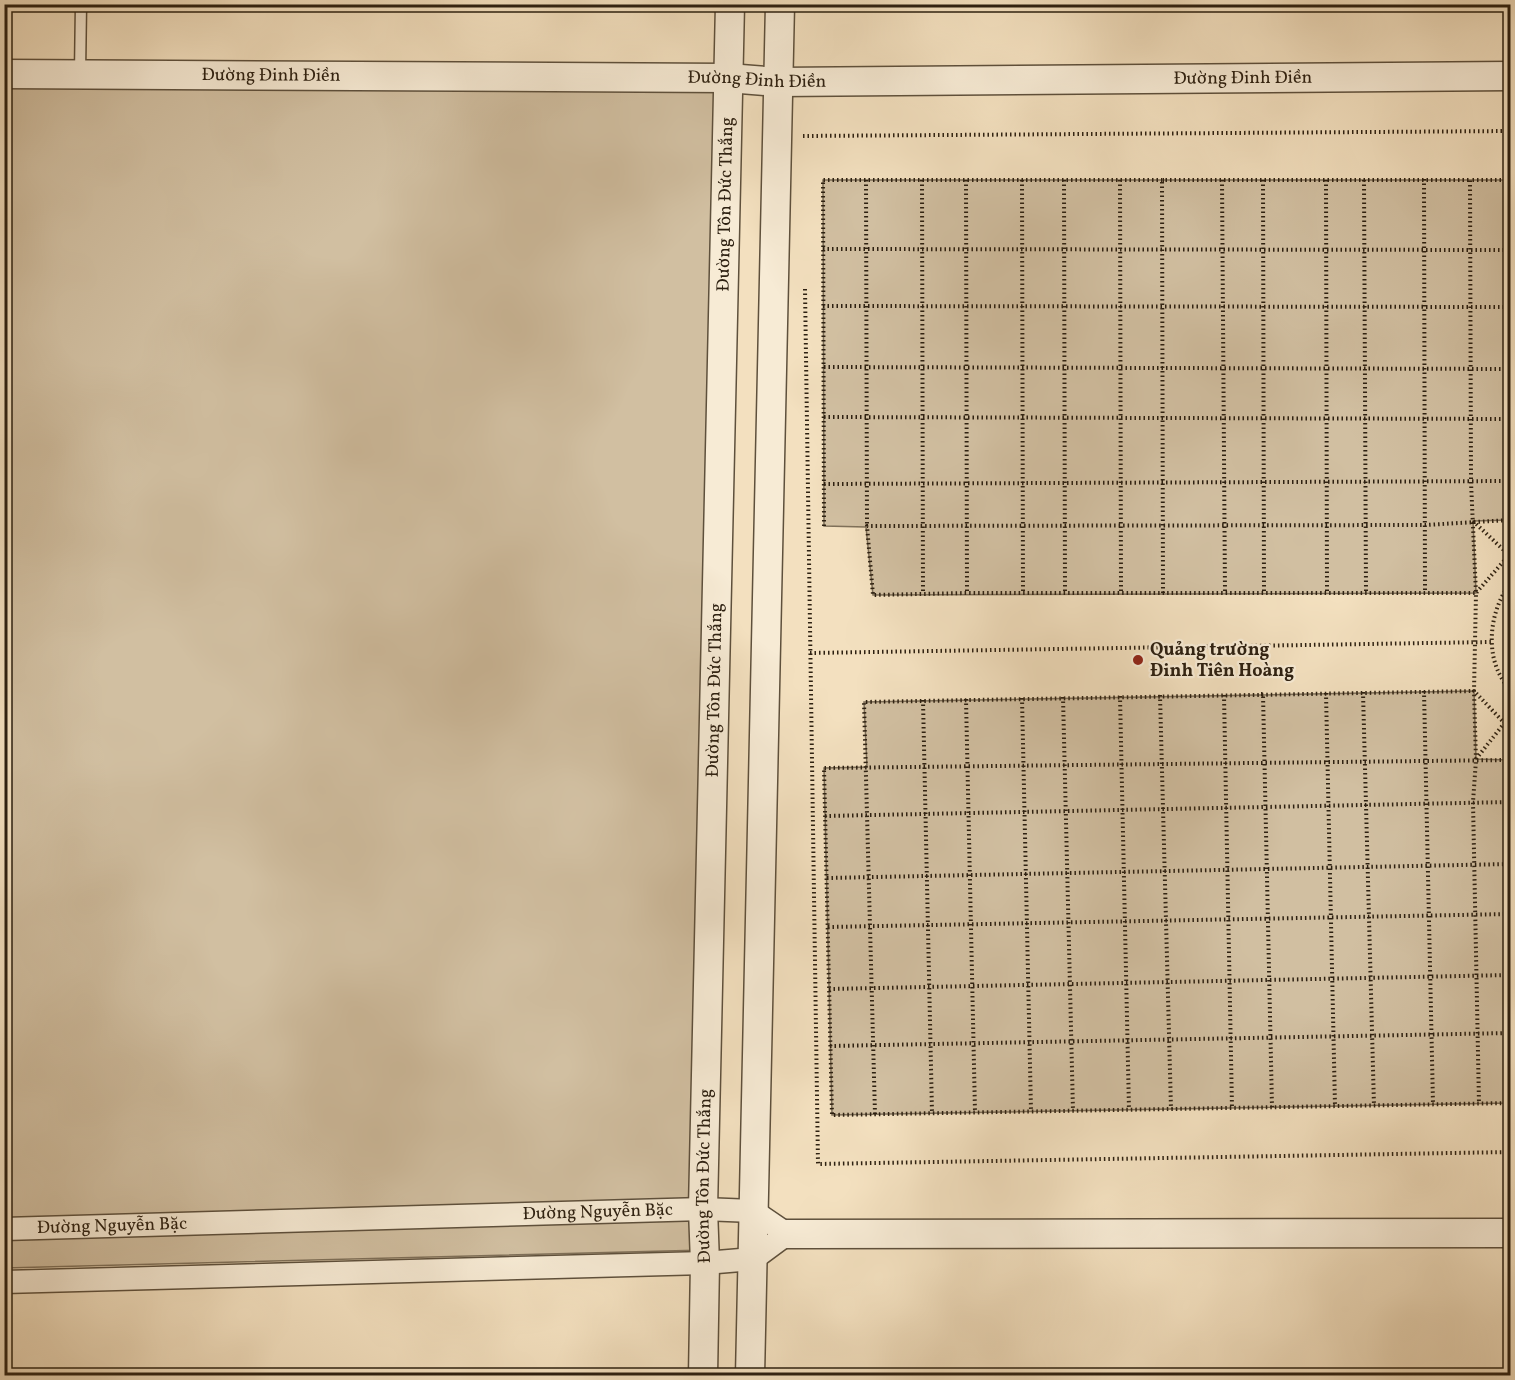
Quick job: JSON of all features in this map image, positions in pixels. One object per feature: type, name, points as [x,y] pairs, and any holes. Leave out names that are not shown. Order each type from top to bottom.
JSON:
[{"type":"street","name":"Đường Tôn Đức Thắng","points":[[703,1376],[705,1263],[703,1209],[730,4]]},
{"type":"street","points":[[750,1376],[780,4]]},
{"type":"street","name":"Đường Đinh Điền","points":[[4,74],[728,78],[778,82],[1510,76]]},
{"type":"street","name":"Đường Nguyễn Bặc","points":[[4,1229],[703,1209],[753,1211]]},
{"type":"street","points":[[753,1211],[787,1234],[1510,1233]]},
{"type":"street","points":[[4,1282],[705,1263],[753,1259],[787,1234]]},
{"type":"lane","points":[[80,73],[81,4]]},
{"type":"path","points":[[802,148],[802,136],[1510,131]]},
{"type":"path","points":[[1364,179],[1366,593]]},
{"type":"path","points":[[824,526],[823,180],[1364,179],[1510,180],[1470,180],[1471,419],[1476,593],[1474,691],[1476,760],[1473,802],[1479,1104]]},
{"type":"path","points":[[1424,179],[1425,593]]},
{"type":"path","points":[[866,180],[867,526],[873,595],[1476,593],[1510,555],[1473,521]]},
{"type":"path","points":[[922,180],[923,594]]},
{"type":"path","points":[[966,180],[967,593]]},
{"type":"path","points":[[1022,180],[1023,593]]},
{"type":"path","points":[[1064,180],[1065,593]]},
{"type":"path","points":[[1120,180],[1121,593]]},
{"type":"path","points":[[1163,593],[1162,180],[1223,180]]},
{"type":"path","points":[[1223,180],[1225,593]]},
{"type":"path","points":[[1263,180],[1264,593]]},
{"type":"path","points":[[1326,180],[1327,593]]},
{"type":"path","points":[[823,249],[1510,250]]},
{"type":"path","points":[[805,289],[819,1164],[1510,1152]]},
{"type":"path","points":[[823,306],[1510,307]]},
{"type":"path","points":[[824,367],[1510,369]]},
{"type":"path","points":[[824,417],[1510,419]]},
{"type":"path","points":[[824,484],[1510,481]]},
{"type":"path","points":[[867,526],[1425,525],[1510,520]]},
{"type":"path","points":[[1510,584],[1495,612],[1491,642],[1498,670],[1510,692]]},
{"type":"path","points":[[810,653],[1491,642]]},
{"type":"path","points":[[1424,691],[1433,1104]]},
{"type":"path","points":[[922,700],[1474,691],[1510,729]]},
{"type":"path","points":[[1335,1106],[1326,693],[1365,692],[1374,1106]]},
{"type":"path","points":[[1232,1108],[1224,694],[1263,694]]},
{"type":"path","points":[[1263,694],[1272,1107]]},
{"type":"path","points":[[1162,695],[1170,1109]]},
{"type":"path","points":[[1128,1110],[1120,696],[1162,695]]},
{"type":"path","points":[[1031,1111],[1022,698],[1064,697],[1073,1111]]},
{"type":"path","points":[[874,1114],[864,702],[966,699],[975,1112]]},
{"type":"path","points":[[922,700],[932,1113]]},
{"type":"path","points":[[1476,760],[1510,716]]},
{"type":"path","points":[[1510,760],[825,768],[832,1114],[1510,1103]]},
{"type":"path","points":[[825,816],[1510,802]]},
{"type":"path","points":[[827,878],[1510,864]]},
{"type":"path","points":[[828,927],[1510,914]]},
{"type":"path","points":[[829,989],[1510,975]]},
{"type":"path","points":[[830,1046],[1510,1033]]},
{"type":"shaded area","points":[[728,78],[705,1250],[5,1268],[4,85]]},
{"type":"shaded area","points":[[823,180],[1510,180],[1510,520],[1473,521],[1476,593],[873,595],[866,527],[824,526]]},
{"type":"shaded area","points":[[1474,691],[1476,759],[1510,760],[1510,1103],[832,1115],[824,768],[867,767],[864,702]]},
{"type":"place","name":"Quảng trường Đinh Tiên Hoàng","points":[[1138,660]]}]
